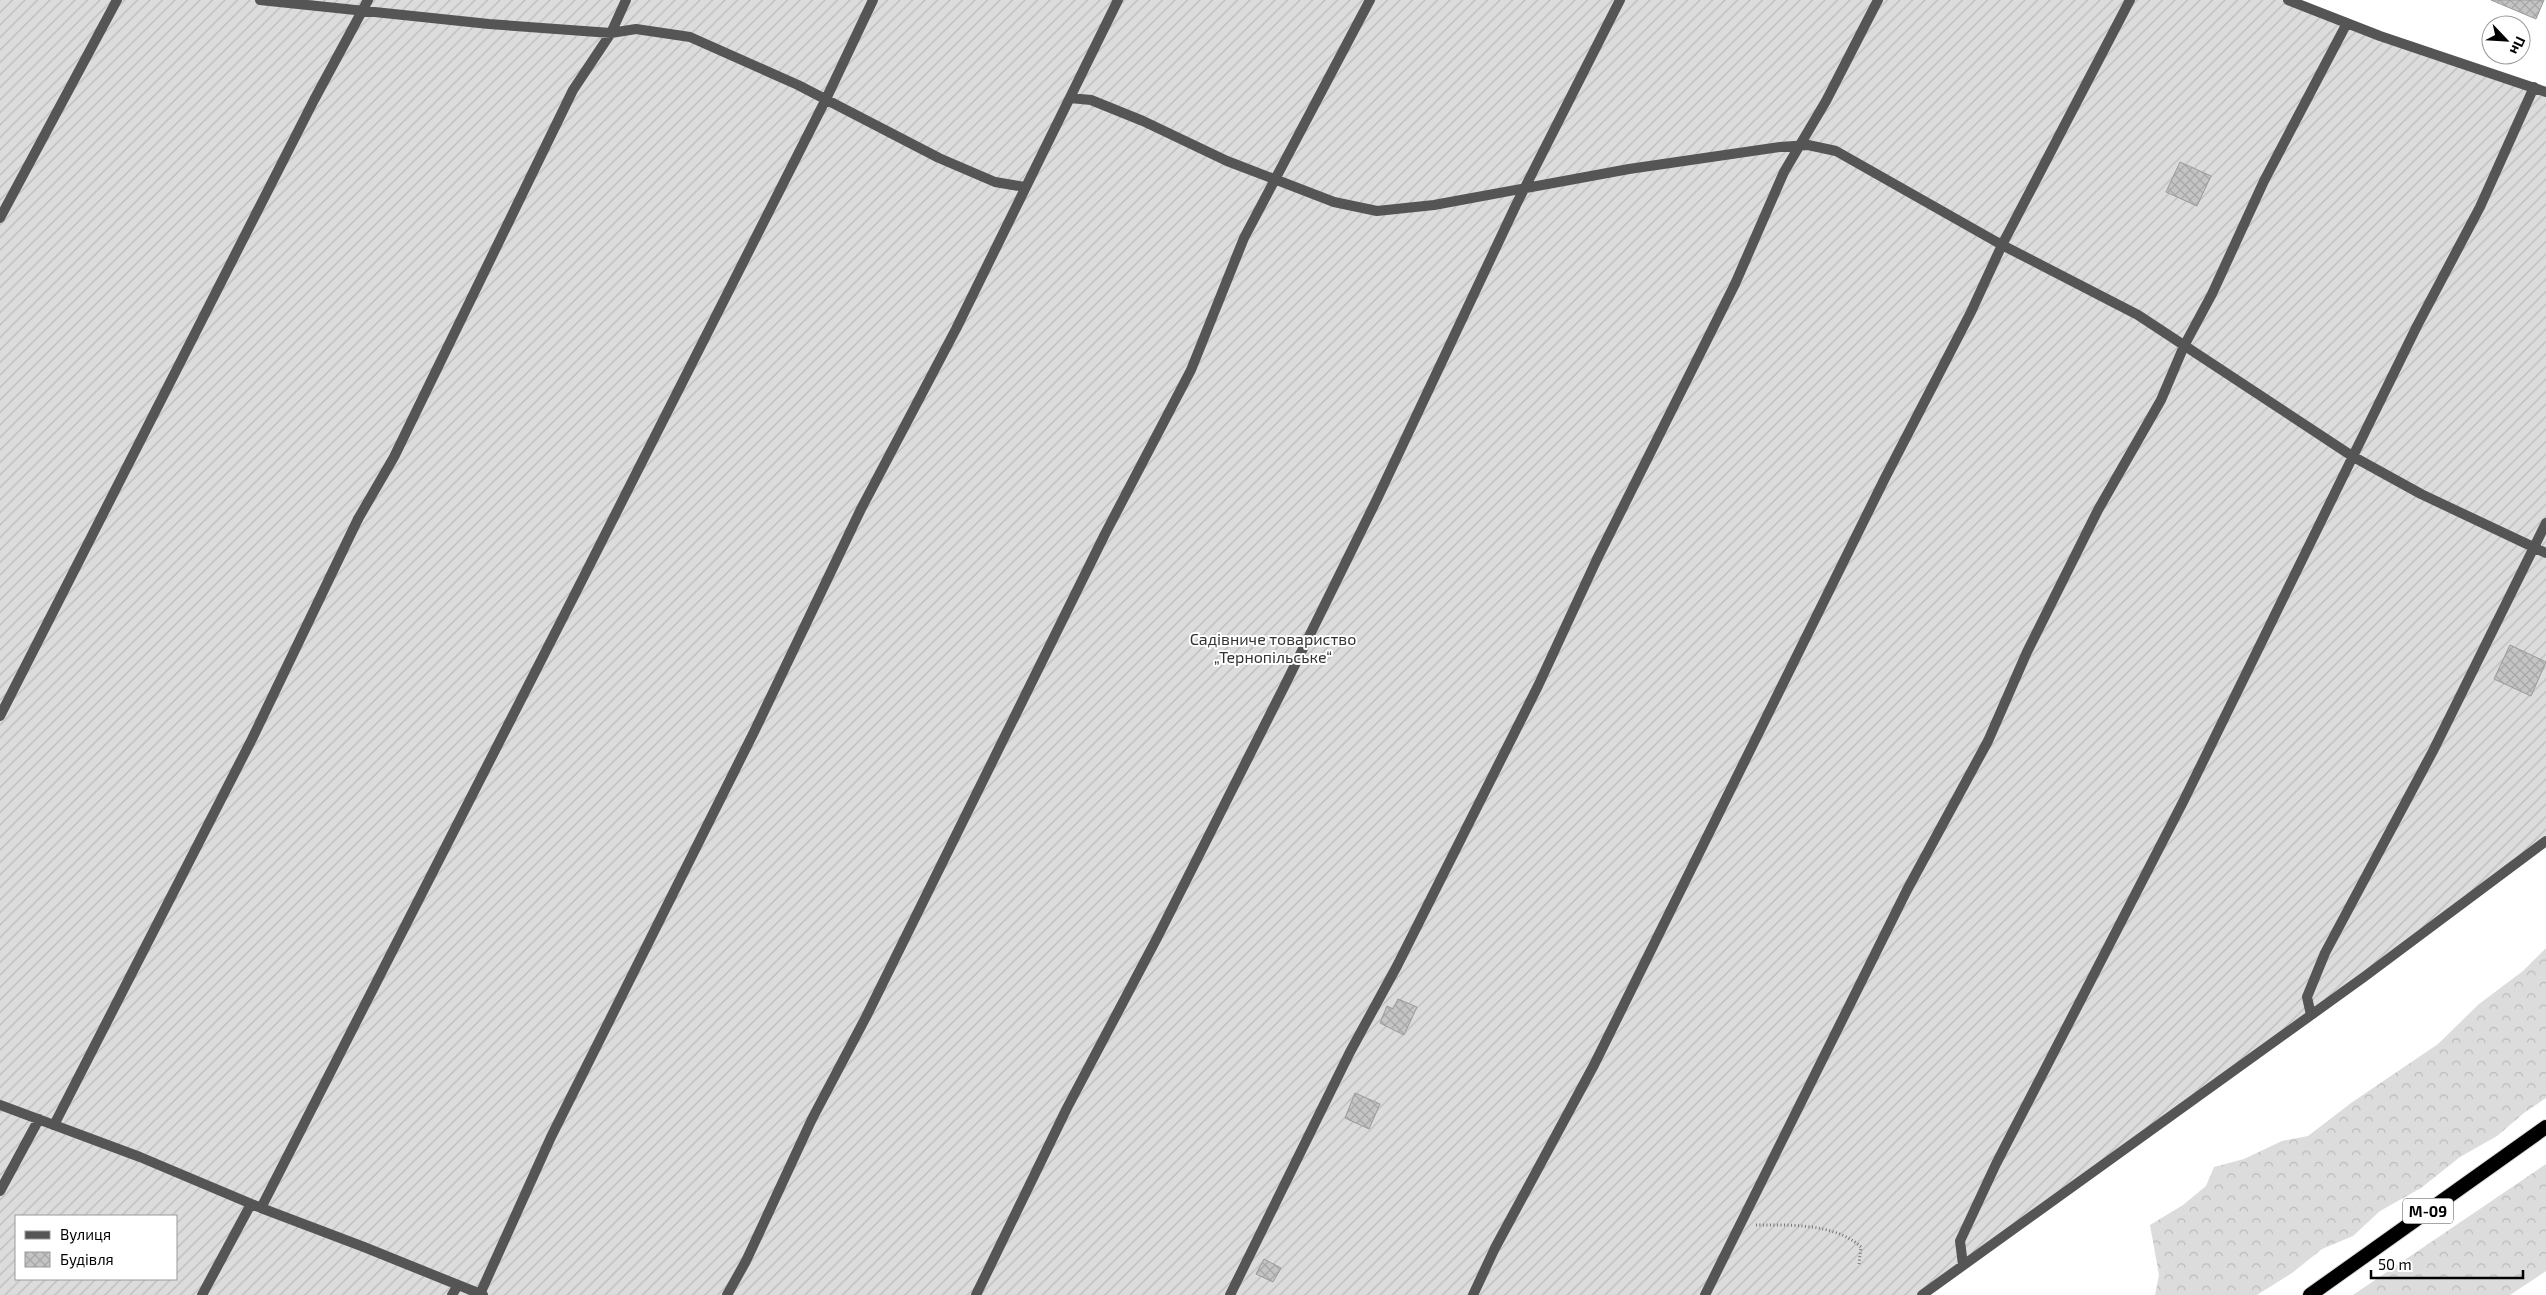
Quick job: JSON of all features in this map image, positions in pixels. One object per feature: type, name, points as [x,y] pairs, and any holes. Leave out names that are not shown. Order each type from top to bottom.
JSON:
[{"type":"highway","name":"М-09","points":[[2310,1295],[2546,1127]]},
{"type":"street","points":[[0,218],[118,0]]},
{"type":"street","points":[[260,0],[366,5],[490,24],[611,33],[636,29],[690,37],[826,99],[939,158],[995,182],[1025,187]]},
{"type":"street","points":[[54,1125],[252,739],[358,519],[394,457],[573,90],[611,33],[626,0]]},
{"type":"street","points":[[202,1295],[256,1206],[826,99],[873,0]]},
{"type":"street","points":[[0,1105],[140,1157],[256,1206],[482,1294],[551,1137],[754,732],[861,509],[956,329],[1118,0]]},
{"type":"street","points":[[727,1295],[746,1261],[812,1119],[866,1017],[1105,534],[1191,370],[1244,238],[1370,0]]},
{"type":"street","points":[[976,1295],[1067,1108],[1157,938],[1307,640],[1526,188],[1620,0]]},
{"type":"street","points":[[1230,1295],[1350,1052],[1397,966],[1538,686],[1597,559],[1734,284],[1784,172],[1801,145],[1878,0]]},
{"type":"street","points":[[1472,1295],[1495,1248],[1594,1065],[1885,478],[1971,312],[2002,245],[2130,0]]},
{"type":"street","points":[[2288,0],[2482,72],[2546,92]]},
{"type":"street","points":[[0,716],[314,100],[366,5]]},
{"type":"street","points":[[1705,1295],[1738,1225],[1907,890],[1988,741],[2027,652],[2098,510],[2161,400],[2184,346],[2212,294],[2264,181],[2347,23]]},
{"type":"street","points":[[1963,1266],[1960,1242],[1996,1164],[2182,802],[2352,456],[2480,207],[2534,88]]},
{"type":"street","points":[[1070,98],[1091,100],[1143,120],[1227,162],[1334,202],[1377,211],[1434,205],[1629,169],[1801,145],[1836,151],[2002,245],[2138,315],[2184,346],[2206,358],[2352,456],[2421,494],[2546,553]]},
{"type":"street","points":[[2311,1015],[2307,997],[2325,953],[2433,751],[2546,523]]},
{"type":"street","points":[[1922,1295],[2311,1015],[2546,841]]},
{"type":"street","points":[[0,1191],[39,1119]]},
{"type":"street","points":[[452,1295],[458,1285]]},
{"type":"path","points":[[1738,1225],[1777,1225],[1835,1232],[1852,1238],[1861,1247],[1859,1264]]},
{"type":"green space","name":"Садівниче товариство „Тернопільське“","points":[[0,0],[2288,0],[2546,92],[2546,841],[1922,1295],[0,1295]]},
{"type":"green space","points":[[2546,948],[2546,1098],[2524,1113],[2497,1136],[2460,1157],[2421,1188],[2380,1211],[2353,1236],[2322,1249],[2292,1273],[2257,1295],[2155,1295],[2159,1275],[2150,1225],[2183,1205],[2206,1186],[2214,1167],[2244,1159],[2282,1141],[2308,1136],[2351,1103],[2438,1044],[2479,1004],[2523,971]]},
{"type":"green space","points":[[2546,1164],[2546,1271],[2510,1295],[2353,1295]]},
{"type":"building","points":[[2491,0],[2544,0],[2536,19],[2531,15],[2527,15]]},
{"type":"building","points":[[2180,162],[2211,176],[2197,206],[2166,192]]},
{"type":"building","points":[[2510,645],[2546,662],[2531,696],[2494,679]]},
{"type":"building","points":[[1398,999],[1417,1007],[1404,1035],[1380,1023],[1387,1006],[1393,1009]]},
{"type":"building","points":[[1355,1093],[1380,1104],[1369,1129],[1345,1118]]},
{"type":"building","points":[[1264,1259],[1281,1268],[1273,1282],[1256,1274]]}]
